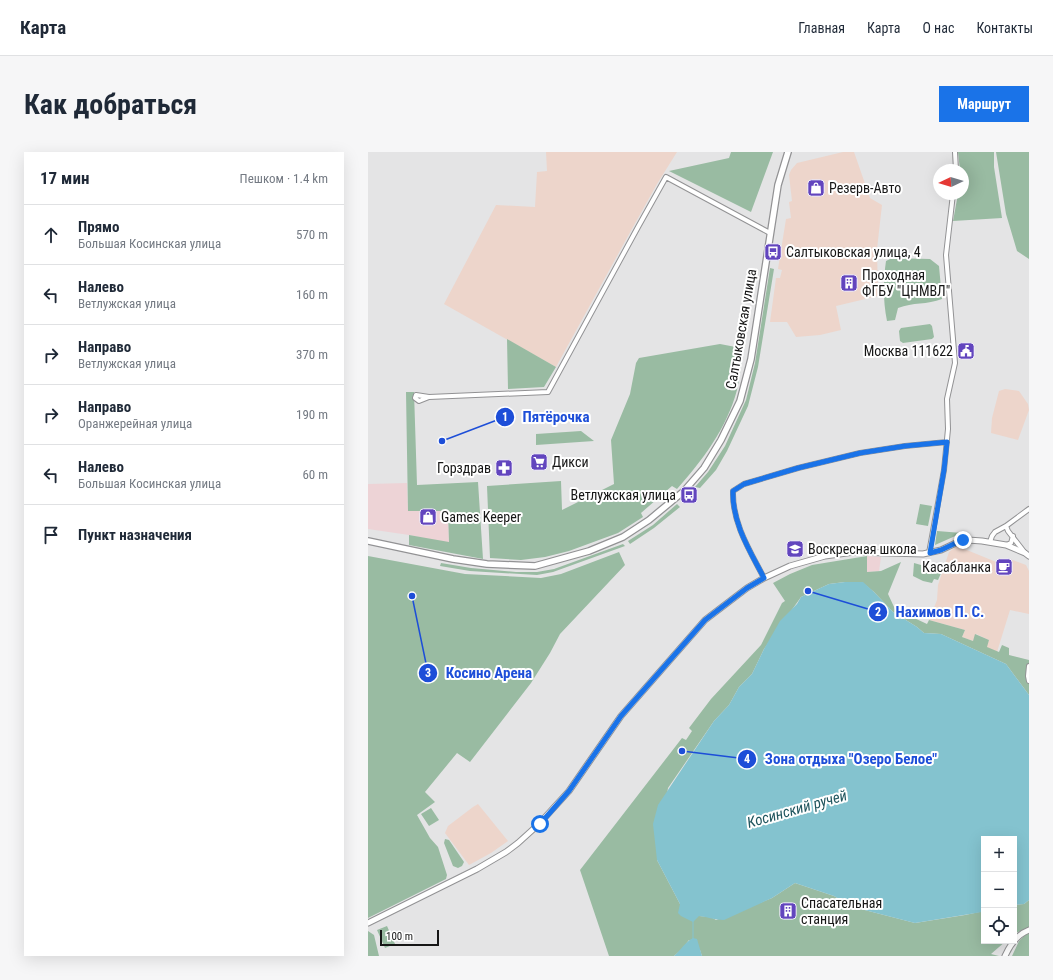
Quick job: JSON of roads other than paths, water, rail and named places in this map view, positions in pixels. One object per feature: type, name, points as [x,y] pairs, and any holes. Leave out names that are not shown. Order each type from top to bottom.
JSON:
[{"type":"main road","name":"Салтыковская улица","points":[[368,541],[460,560],[494,564],[535,566],[577,555],[612,543],[649,520],[689,486],[704,468],[721,440],[740,401],[750,359],[778,185],[788,153]]},
{"type":"street","points":[[955,152],[956,164]]},
{"type":"street","points":[[429,397],[548,392],[666,177],[770,232]]},
{"type":"street","points":[[930,553],[944,470],[947,442],[947,399],[955,363],[946,255],[953,200]]},
{"type":"street","points":[[764,578],[742,536],[735,512],[733,491],[744,484],[798,468],[860,453],[905,446],[947,442]]},
{"type":"street","points":[[990,542],[995,532],[1029,509]]},
{"type":"street","points":[[1006,526],[1008,531],[1027,554]]},
{"type":"street","points":[[1006,545],[1011,544],[1013,536]]},
{"type":"street","points":[[368,923],[477,869],[506,852],[540,824],[569,791],[621,716],[705,620],[747,588],[764,578],[802,562],[838,554],[854,552],[913,554],[930,553],[941,550],[963,540],[975,540],[1006,545],[1027,554]]},
{"type":"street","points":[[1029,666],[1029,681]]},
{"type":"street","points":[[1005,956],[1007,950],[1019,936],[1029,930]]},
{"type":"water","points":[[863,582],[893,612],[924,633],[941,634],[1006,664],[1029,695],[1029,900],[1024,904],[1017,905],[1017,836],[981,836],[981,912],[915,923],[853,907],[834,896],[795,883],[772,898],[724,920],[699,916],[693,922],[678,913],[680,904],[657,860],[653,824],[658,805],[714,721],[729,705],[739,687],[752,674],[780,621],[797,604],[801,597],[829,584]]},
{"type":"water","points":[[693,938],[697,939],[702,956],[674,956],[688,941]]},
{"type":"waterway","name":"Косинский ручей","points":[[693,921],[693,940]]},
{"type":"place","name":"Резерв-Авто","points":[[816,188]]},
{"type":"place","name":"Салтыковская улица, 4","points":[[773,252]]},
{"type":"place","name":"Проходная ФГБУ \"ЦНМВЛ\"","points":[[849,283]]},
{"type":"place","name":"Москва 111622","points":[[966,351]]},
{"type":"place","name":"Пятёрочка","points":[[442,441]]},
{"type":"place","name":"Дикси","points":[[539,462]]},
{"type":"place","name":"Горздрав","points":[[504,468]]},
{"type":"place","name":"Ветлужская улица","points":[[689,495]]},
{"type":"place","name":"Games Keeper","points":[[428,517]]},
{"type":"place","name":"Воскресная школа","points":[[795,549]]},
{"type":"place","name":"Касабланка","points":[[1004,567]]},
{"type":"place","name":"Нахимов П. С.","points":[[808,591]]},
{"type":"place","name":"Косино Арена","points":[[412,596]]},
{"type":"place","name":"Зона отдыха \"Озеро Белое\"","points":[[682,751]]},
{"type":"place","name":"Спасательная станция","points":[[788,911]]}]
